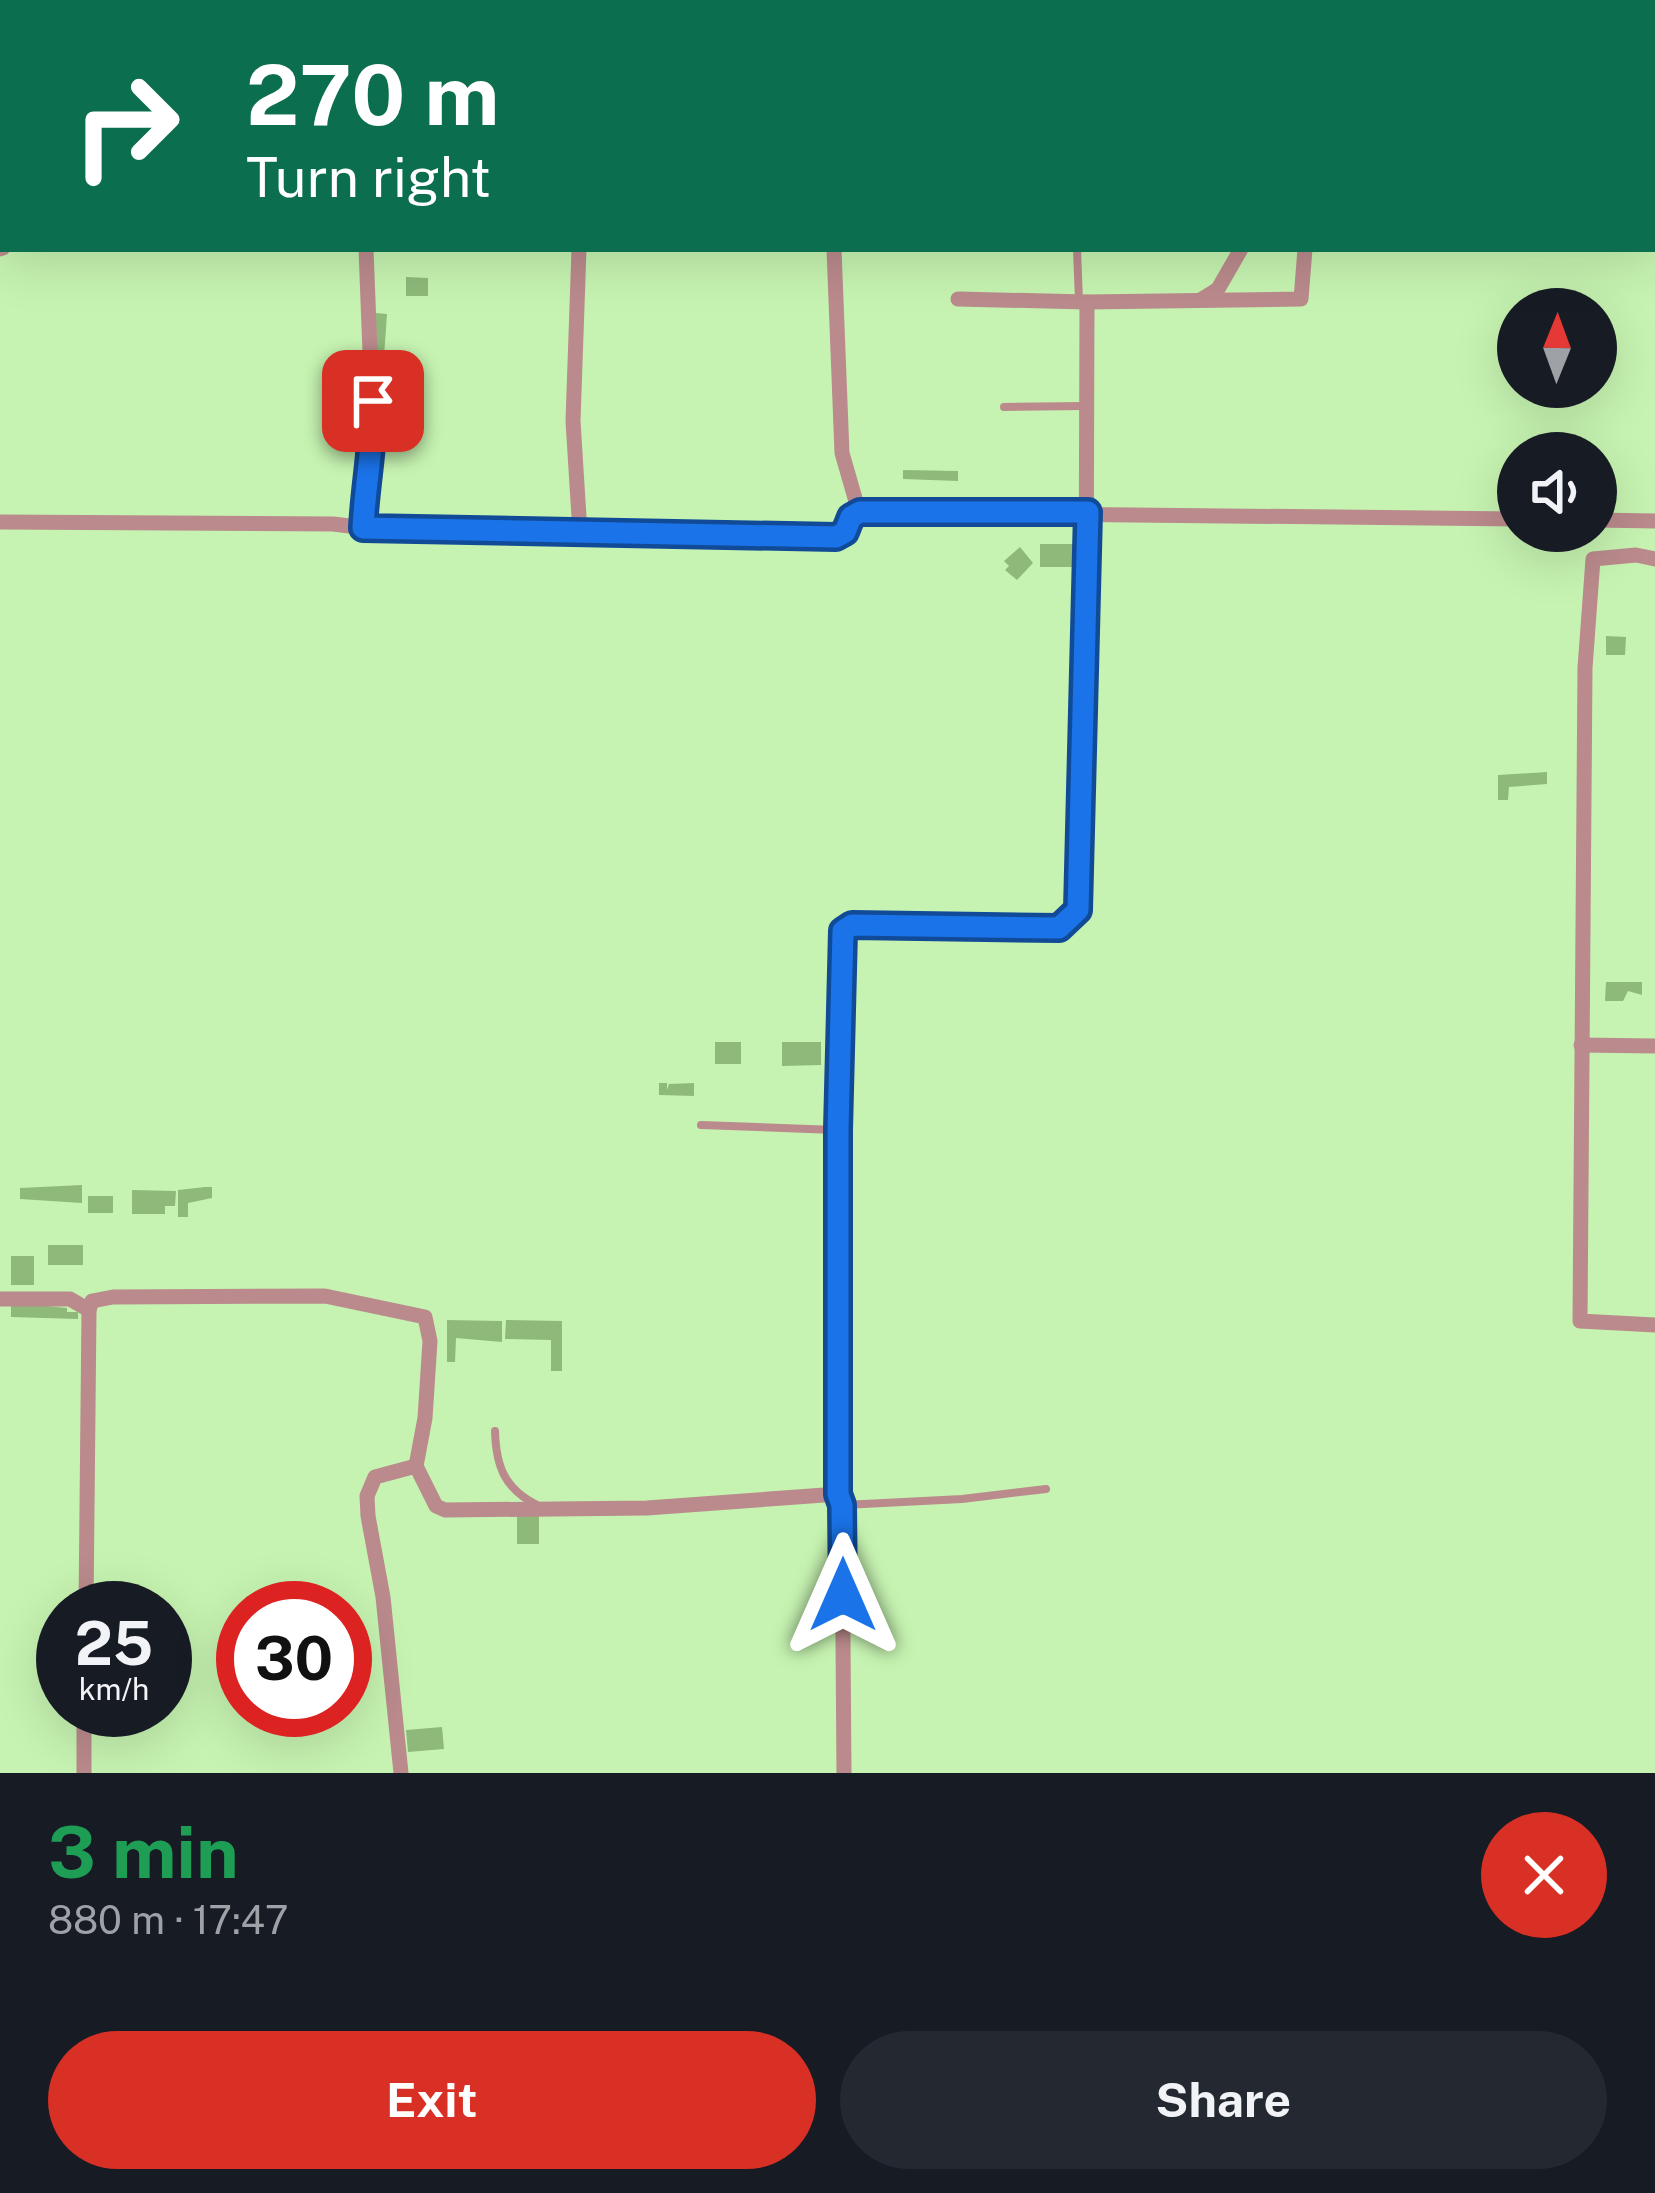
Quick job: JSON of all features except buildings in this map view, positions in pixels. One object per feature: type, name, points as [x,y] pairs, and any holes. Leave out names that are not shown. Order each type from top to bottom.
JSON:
[{"type":"street","points":[[363,528],[367,456],[374,430],[366,252]]},
{"type":"street","points":[[579,252],[573,421],[580,533]]},
{"type":"street","points":[[834,252],[842,453],[852,520]]},
{"type":"street","points":[[1200,301],[1218,290],[1239,252]]},
{"type":"street","points":[[958,299],[1301,299],[1305,252]]},
{"type":"street","points":[[844,1773],[838,1130],[843,931],[852,925],[1059,928],[1078,910],[1088,512],[1083,302]]},
{"type":"street","points":[[0,522],[334,524],[836,537],[852,520],[1088,512],[1497,519]]},
{"type":"street","points":[[1617,520],[1655,521]]},
{"type":"street","points":[[1655,559],[1636,555],[1593,559],[1585,668],[1580,1321],[1655,1325]]},
{"type":"street","points":[[1582,1045],[1655,1046]]},
{"type":"street","points":[[86,1581],[89,1310],[92,1301],[113,1297],[325,1296],[425,1317],[430,1341],[425,1418],[416,1466],[436,1505],[445,1510],[647,1508],[840,1499]]},
{"type":"street","points":[[0,1299],[70,1299],[89,1310]]},
{"type":"street","points":[[401,1773],[367,1496],[375,1477],[416,1466]]},
{"type":"street","points":[[84,1737],[84,1773]]},
{"type":"lane","points":[[1077,252],[1083,302]]},
{"type":"lane","points":[[1004,407],[1087,406]]},
{"type":"lane","points":[[701,1125],[838,1130]]},
{"type":"lane","points":[[495,1431],[495,1460],[505,1481],[546,1508]]},
{"type":"lane","points":[[840,1499],[962,1499],[1046,1489]]},
{"type":"route","points":[[373,401],[363,528],[836,537],[860,512],[1088,512],[1078,910],[1059,928],[852,925],[843,931],[838,1494],[843,1595]]}]
